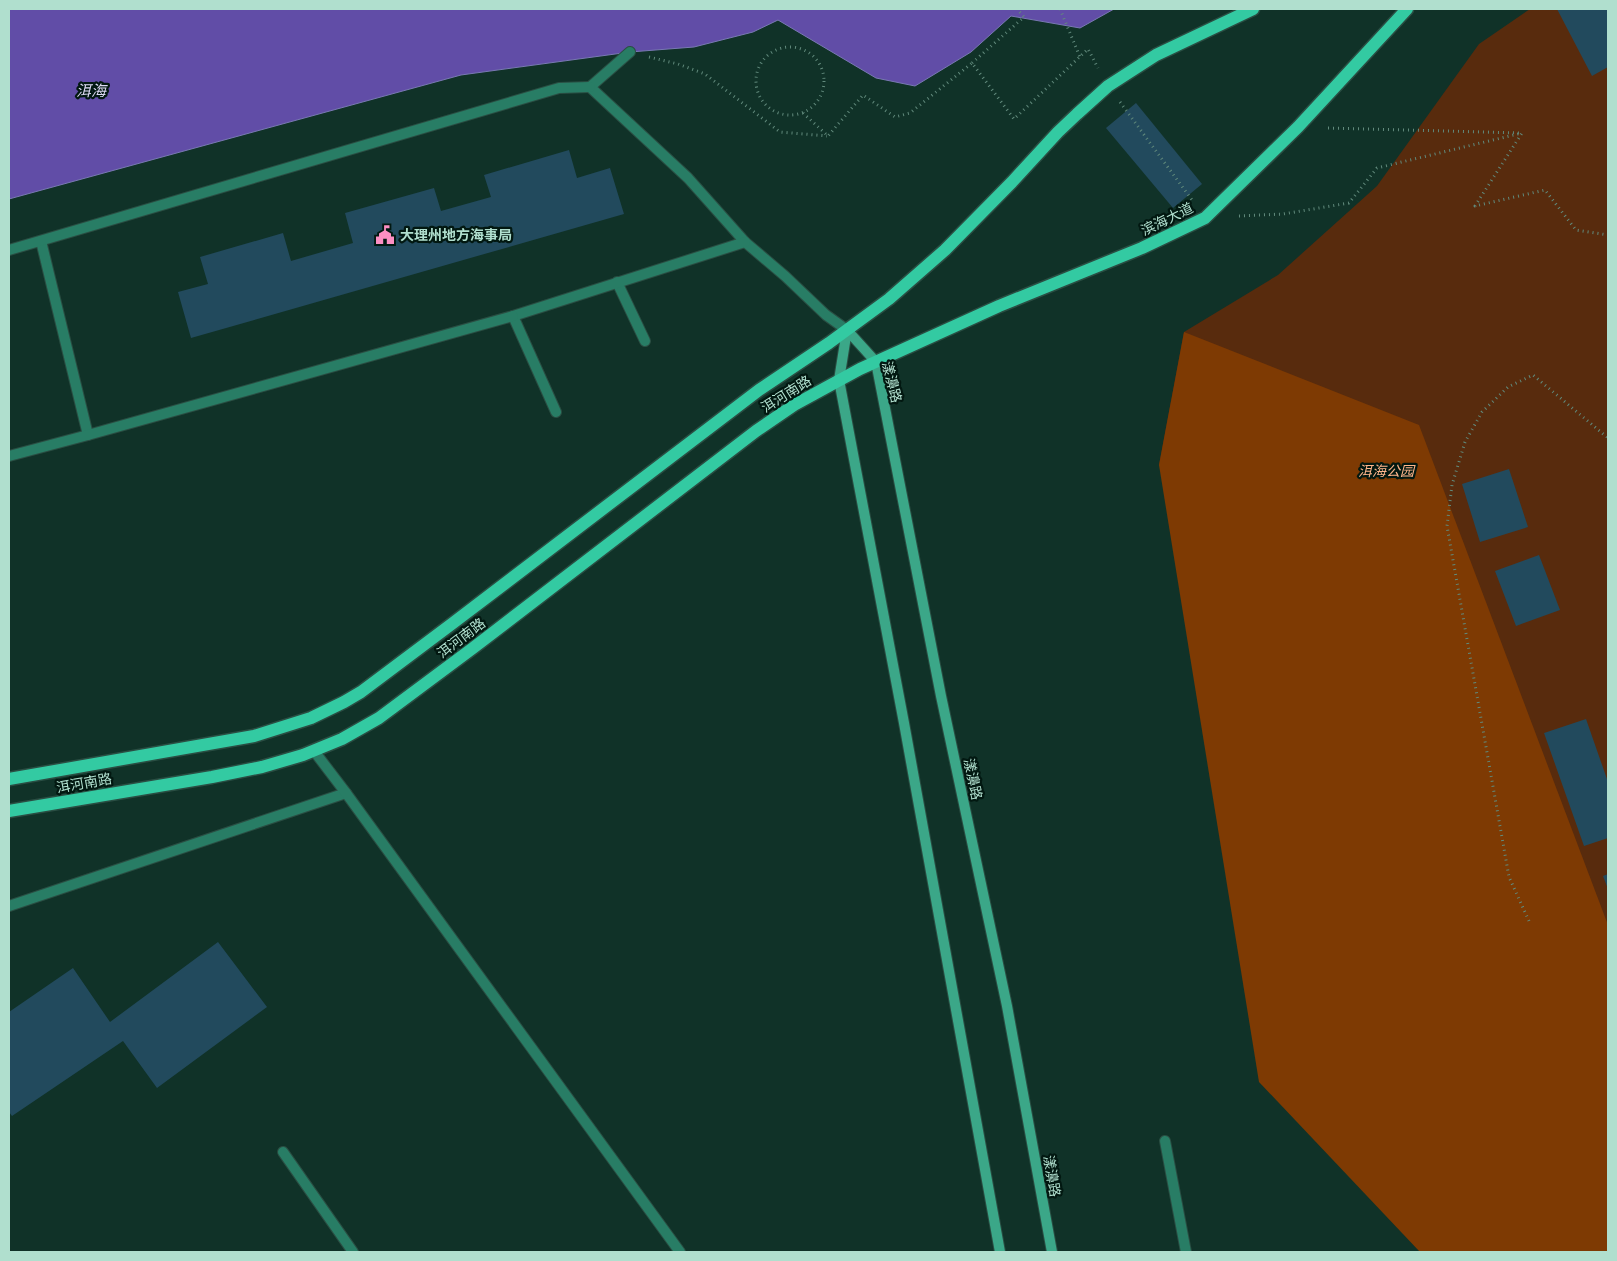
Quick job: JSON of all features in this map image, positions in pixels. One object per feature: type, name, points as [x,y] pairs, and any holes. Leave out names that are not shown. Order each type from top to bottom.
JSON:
[{"type":"main road","points":[[1000,1252],[908,743],[839,380],[847,330],[889,299],[945,250],[1058,132],[1108,86],[1156,56],[1253,9]]},
{"type":"main road","name":"滨海大道","points":[[876,362],[998,306],[1142,248],[1205,218],[1298,127],[1407,9]]},
{"type":"main road","name":"漾濞路","points":[[847,330],[876,362],[941,696],[1007,1006],[1052,1252]]},
{"type":"main road","name":"洱河南路","points":[[9,779],[254,736],[311,718],[344,702],[361,692],[453,623],[759,390],[847,330]]},
{"type":"main road","name":"洱河南路","points":[[9,811],[220,775],[262,766],[314,751],[342,739],[379,718],[777,416],[816,392],[876,362]]},
{"type":"street","points":[[9,250],[559,88],[590,87],[630,52]]},
{"type":"street","points":[[590,87],[688,178],[745,242],[785,276],[826,315],[847,330]]},
{"type":"street","points":[[41,241],[88,436]]},
{"type":"street","points":[[9,456],[88,436],[512,316],[745,242]]},
{"type":"street","points":[[617,282],[645,341]]},
{"type":"street","points":[[512,316],[556,412]]},
{"type":"street","points":[[314,751],[680,1252]]},
{"type":"street","points":[[9,906],[346,793]]},
{"type":"street","points":[[1165,1141],[1186,1252]]},
{"type":"street","points":[[283,1152],[353,1252]]},
{"type":"path","points":[[828,136],[863,95],[895,117],[910,113],[1024,17],[1017,9]]},
{"type":"path","points":[[1060,9],[1080,57]]},
{"type":"path","points":[[788,47],[800,48],[817,60],[822,70],[823,90],[819,100],[812,108],[803,113],[791,116],[779,114],[768,108],[758,94],[755,77],[759,66],[766,56],[776,50],[788,47]]},
{"type":"path","points":[[972,62],[1014,119],[1088,49],[1108,86],[1205,218],[1283,214],[1349,203],[1377,168],[1522,133]]},
{"type":"path","points":[[630,52],[678,64],[705,74],[780,132],[828,136]]},
{"type":"path","points":[[803,113],[828,136]]},
{"type":"path","points":[[1298,127],[1522,133]]},
{"type":"path","points":[[1522,133],[1475,206],[1545,190],[1576,230],[1608,235]]},
{"type":"path","points":[[1529,922],[1509,877],[1447,526],[1452,485],[1465,442],[1482,412],[1508,386],[1532,375],[1608,438]]},
{"type":"green space","name":"洱海公园","points":[[1530,9],[1608,9],[1608,1252],[1159,465],[1184,332],[1278,275],[1377,186],[1479,44]]},
{"type":"green space","name":"洱海公园","points":[[1184,332],[1419,425],[1608,925],[1608,1252],[1420,1252],[1259,1082],[1159,465]]},
{"type":"water","name":"洱海","points":[[9,9],[1114,9],[1080,28],[1011,16],[971,52],[915,86],[876,78],[778,20],[753,32],[694,47],[630,52],[461,75],[9,199]]},
{"type":"building","points":[[1557,9],[1608,9],[1608,67],[1592,76]]},
{"type":"building","points":[[1136,103],[1202,184],[1173,208],[1106,128]]},
{"type":"building","points":[[569,150],[577,178],[610,168],[624,214],[191,338],[178,292],[208,284],[200,257],[283,233],[291,261],[353,243],[345,213],[434,188],[441,211],[491,197],[484,175]]},
{"type":"building","points":[[1509,469],[1528,527],[1480,542],[1462,484]]},
{"type":"building","points":[[1539,555],[1560,610],[1516,626],[1495,571]]},
{"type":"building","points":[[1586,719],[1608,782],[1608,838],[1584,846],[1544,733]]},
{"type":"building","points":[[1608,874],[1608,889],[1603,876]]},
{"type":"building","points":[[218,942],[267,1007],[157,1088],[123,1041],[12,1116],[9,1112],[9,1012],[73,968],[110,1022]]},
{"type":"place","name":"大理州地方海事局","points":[[385,235]]}]
